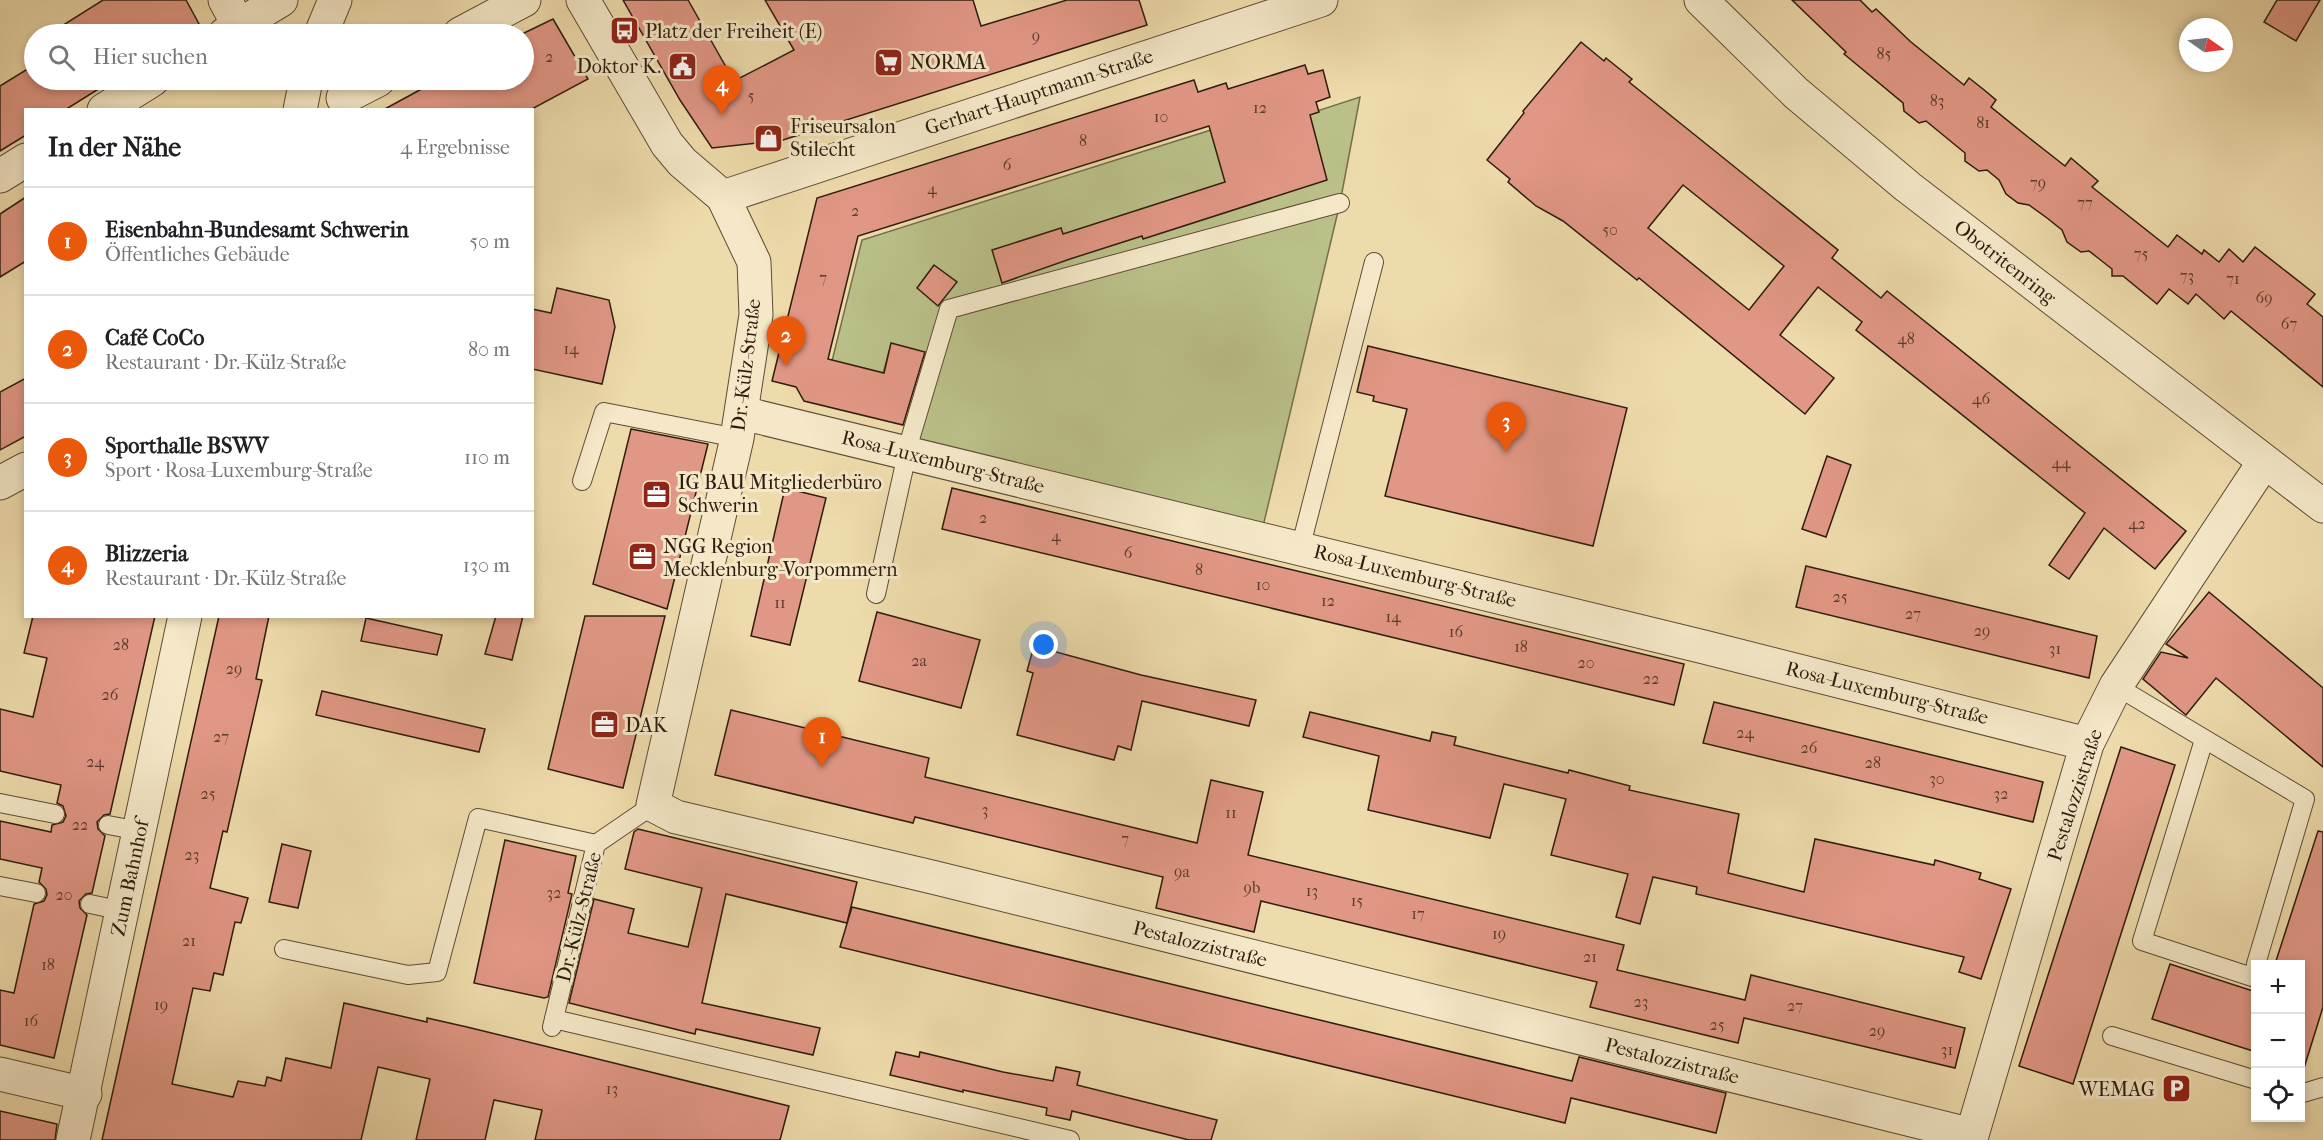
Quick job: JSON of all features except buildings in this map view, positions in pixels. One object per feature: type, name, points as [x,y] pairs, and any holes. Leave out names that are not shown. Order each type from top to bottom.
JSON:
[{"type":"street","points":[[230,20],[281,0]]},
{"type":"street","points":[[325,24],[335,0]]},
{"type":"street","points":[[479,24],[524,0]]},
{"type":"street","name":"Dr.-Külz-Straße","points":[[583,0],[667,144],[682,162],[723,197],[754,262],[756,315],[740,425],[657,775],[652,805]]},
{"type":"street","name":"Gerhart-Hauptmann-Straße","points":[[723,197],[1321,0]]},
{"type":"street","name":"Obotritenring","points":[[1701,0],[1796,93],[1908,187],[2323,506]]},
{"type":"street","points":[[107,108],[136,90]]},
{"type":"street","points":[[300,108],[304,90]]},
{"type":"street","points":[[343,98],[359,90]]},
{"type":"street","points":[[0,176],[24,161]]},
{"type":"street","name":"Rosa-Luxemburg-Straße","points":[[740,425],[907,453],[1716,650],[2087,744]]},
{"type":"street","name":"Pestalozzistraße","points":[[652,805],[676,817],[920,874],[1972,1138],[2087,744],[2116,686],[2264,462]]},
{"type":"street","points":[[0,483],[24,470]]},
{"type":"street","name":"Zum Bahnhof","points":[[74,1140],[185,618]]},
{"type":"street","points":[[0,1074],[85,1094]]},
{"type":"lane","points":[[876,594],[907,453],[949,309],[1340,203]]},
{"type":"lane","points":[[1300,549],[1374,262]]},
{"type":"lane","points":[[582,481],[604,412],[740,425]]},
{"type":"lane","points":[[2116,686],[2305,799],[2257,960]]},
{"type":"lane","points":[[2204,740],[2142,941],[2251,977]]},
{"type":"lane","points":[[0,803],[55,814]]},
{"type":"lane","name":"Dr.-Külz-Straße","points":[[652,805],[596,844],[553,1023],[1071,1140]]},
{"type":"lane","points":[[284,949],[408,975],[437,972],[478,818],[596,844]]},
{"type":"lane","points":[[108,825],[140,831]]},
{"type":"lane","points":[[0,886],[36,893]]},
{"type":"lane","points":[[90,904],[123,911]]},
{"type":"lane","points":[[2112,1036],[2251,1078]]},
{"type":"lane","points":[[2305,1093],[2323,1087]]},
{"type":"green space","points":[[1360,97],[1340,203],[1260,539],[907,453],[928,358],[889,351],[883,374],[832,361],[862,240],[1211,130],[1215,144]]},
{"type":"place","name":"Platz der Freiheit (E)","points":[[624,31]]},
{"type":"place","name":"NORMA","points":[[889,62]]},
{"type":"place","name":"Doktor K.","points":[[682,66]]},
{"type":"place","name":"Blizzeria","points":[[722,115]]},
{"type":"place","name":"Friseursalon Stilecht","points":[[769,138]]},
{"type":"place","name":"Café CoCo","points":[[786,366]]},
{"type":"place","name":"Sporthalle BSWV","points":[[1506,452]]},
{"type":"place","name":"IG BAU Mitgliederbüro Schwerin","points":[[657,494]]},
{"type":"place","name":"NGG Region Mecklenburg-Vorpommern","points":[[642,557]]},
{"type":"place","name":"DAK","points":[[604,725]]},
{"type":"place","name":"Eisenbahn-Bundesamt Schwerin","points":[[822,767]]},
{"type":"place","name":"WEMAG","points":[[2176,1089]]}]
